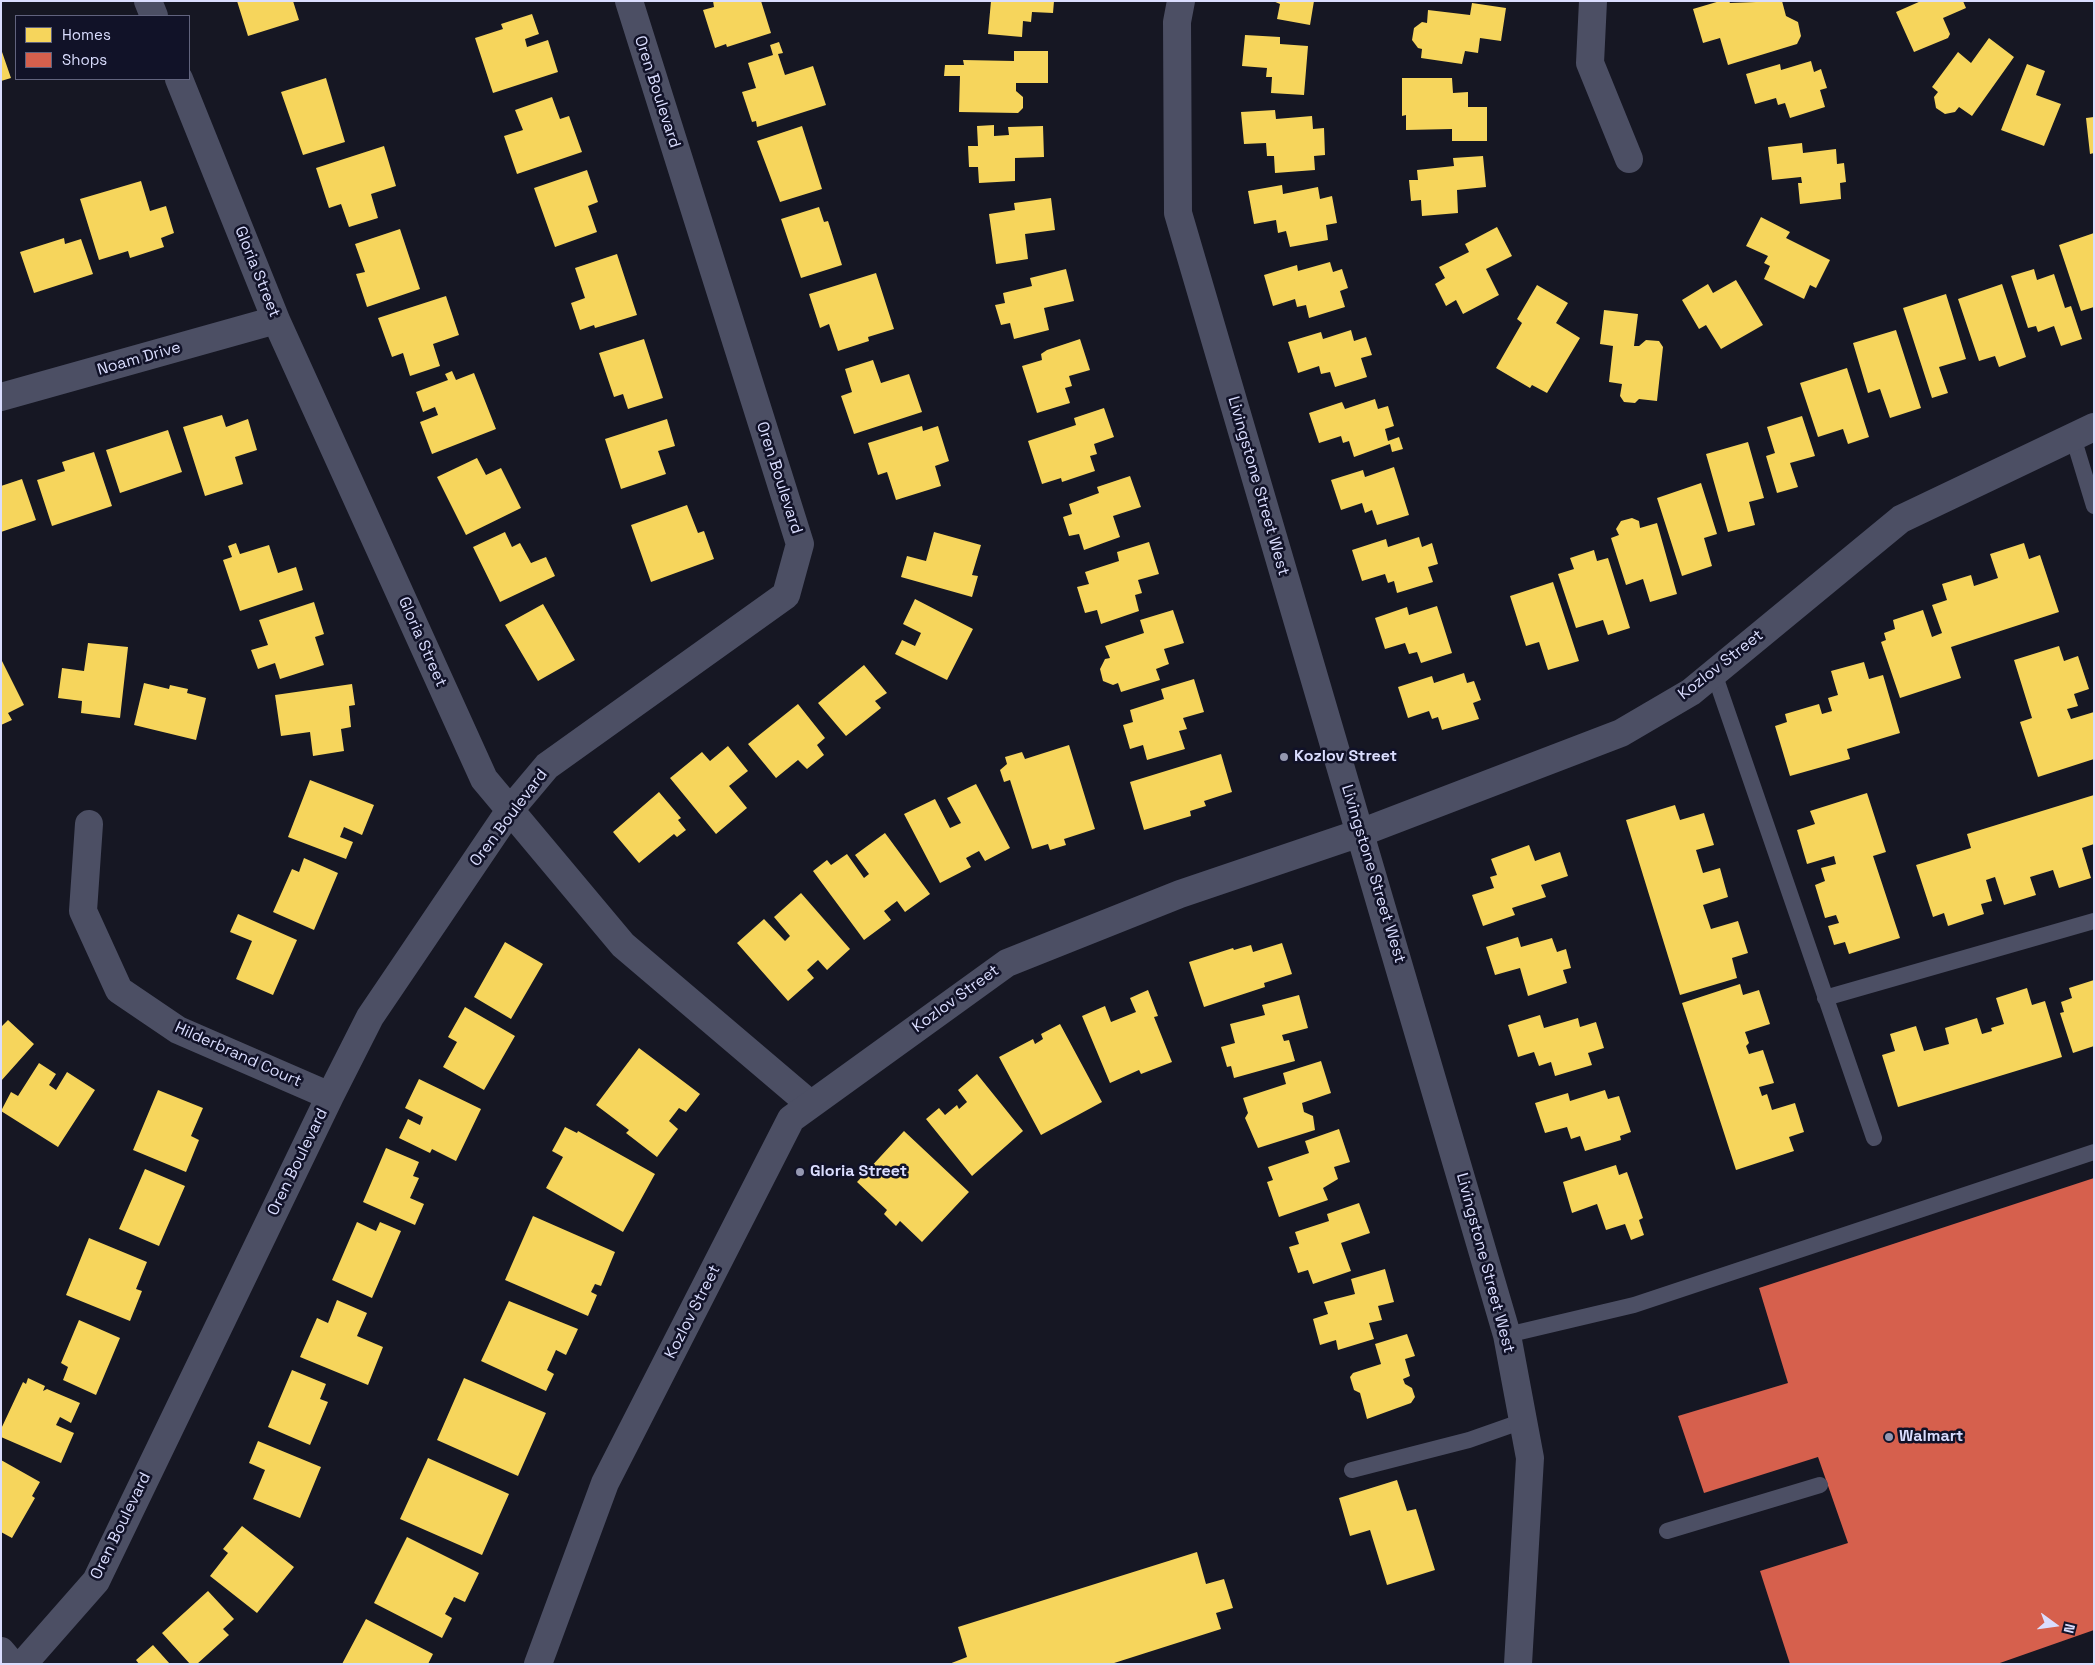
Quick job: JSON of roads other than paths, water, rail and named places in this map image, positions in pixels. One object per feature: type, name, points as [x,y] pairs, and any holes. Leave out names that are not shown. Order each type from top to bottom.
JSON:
[{"type":"street","points":[[148,1],[154,15]]},
{"type":"street","name":"Oren Boulevard","points":[[23,1664],[96,1581],[370,1017],[510,810],[547,766],[786,595],[800,544],[628,1]]},
{"type":"street","name":"Livingstone Street West","points":[[1181,1],[1177,22],[1178,213],[1507,1335],[1530,1458],[1518,1664]]},
{"type":"street","points":[[1594,1],[1590,63],[1629,159]]},
{"type":"street","name":"Gloria Street","points":[[179,80],[276,320],[484,779],[623,945],[810,1104]]},
{"type":"street","name":"Noam Drive","points":[[1,397],[276,320]]},
{"type":"street","name":"Kozlov Street","points":[[538,1664],[605,1483],[791,1119],[1007,962],[1180,894],[1360,833],[1621,733],[1691,692],[1901,519],[2083,432]]},
{"type":"street","name":"Hilderbrand Court","points":[[89,824],[83,911],[119,990],[178,1030],[330,1096]]},
{"type":"street","points":[[1,1651],[12,1664]]},
{"type":"lane","points":[[2083,432],[2094,506]]},
{"type":"lane","points":[[1714,673],[1874,1138]]},
{"type":"lane","points":[[1825,998],[2094,921]]},
{"type":"lane","points":[[1507,1335],[1634,1305],[2094,1152]]},
{"type":"lane","points":[[1352,1470],[1469,1440],[1523,1421]]},
{"type":"lane","points":[[1666,1532],[1820,1484]]},
{"type":"place","name":"Kozlov Street","points":[[1284,757]]},
{"type":"place","name":"Gloria Street","points":[[800,1172]]},
{"type":"place","name":"Walmart","points":[[1889,1437]]}]
